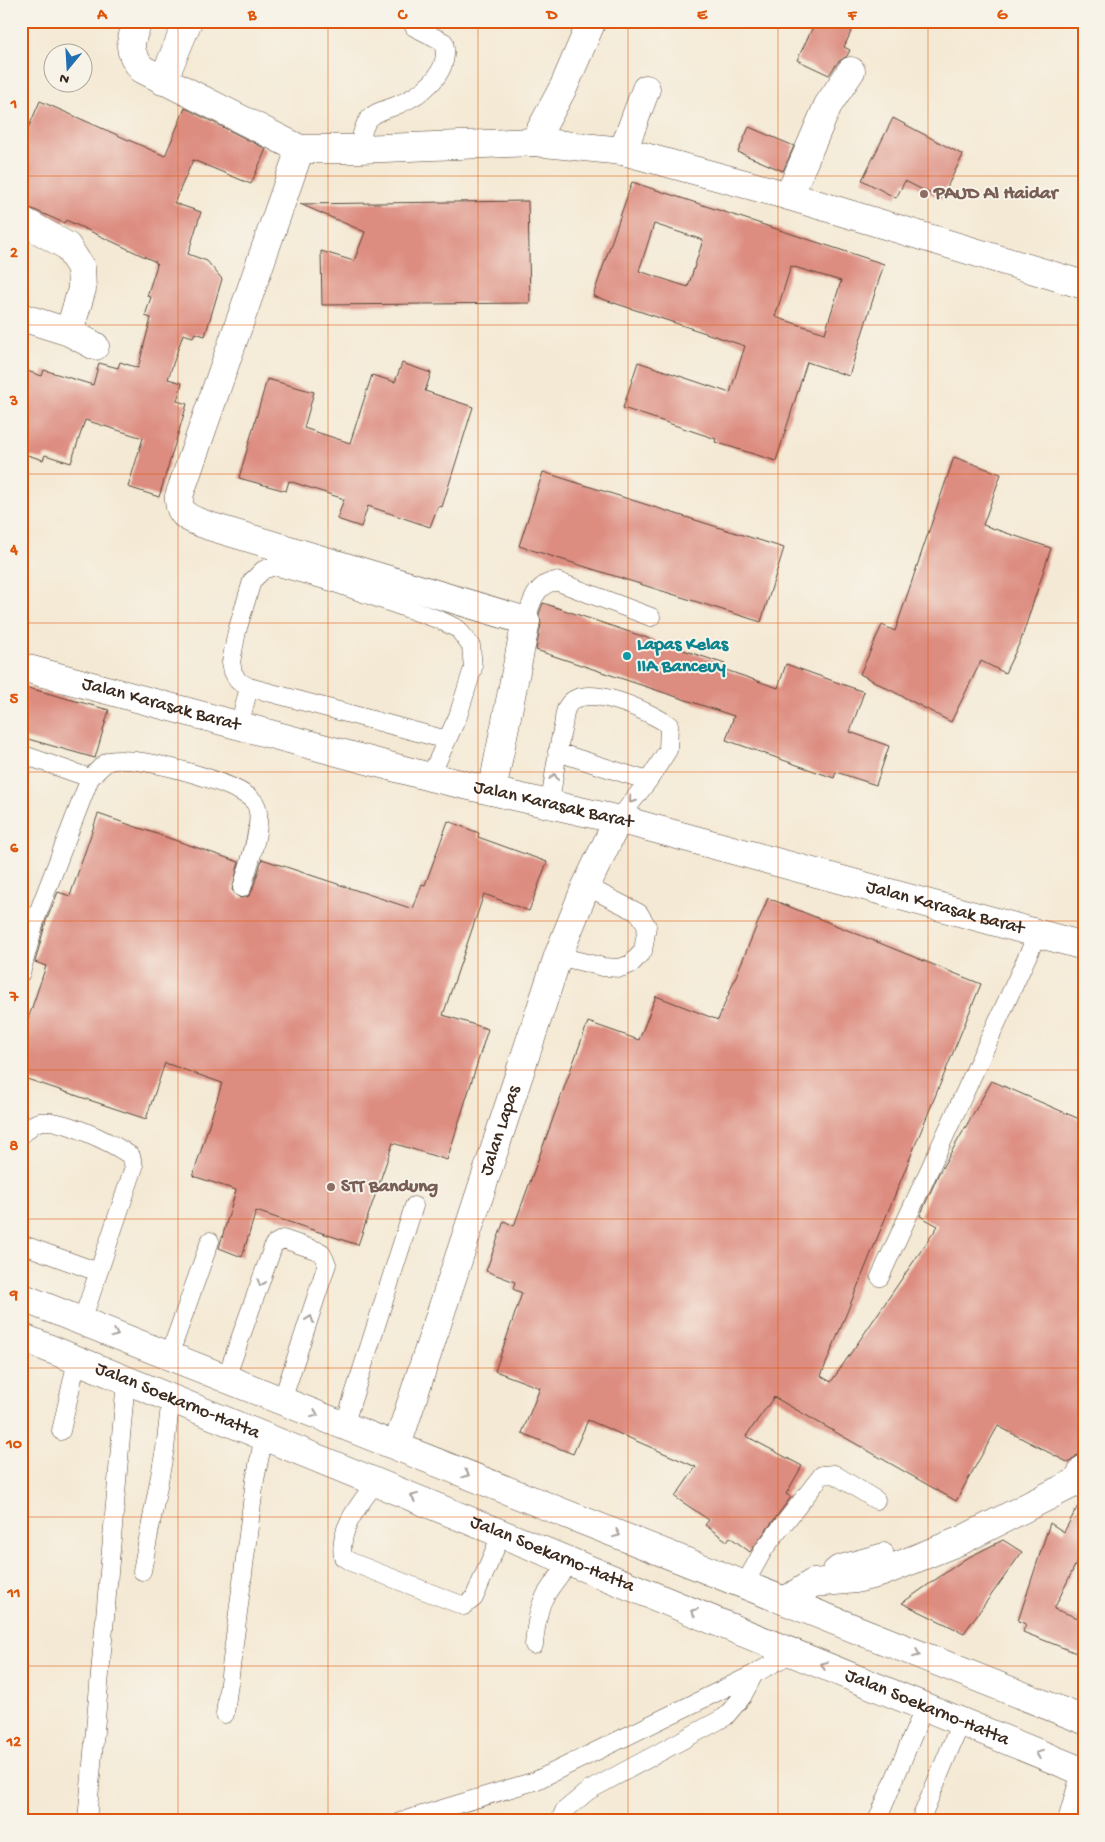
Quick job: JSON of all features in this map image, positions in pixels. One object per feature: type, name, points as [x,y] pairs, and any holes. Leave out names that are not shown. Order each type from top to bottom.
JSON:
[{"type":"main road","points":[[138,21],[129,45],[133,58],[142,69],[300,149],[359,149],[534,142],[623,151],[789,196],[1084,285]]},
{"type":"main road","points":[[163,80],[188,21]]},
{"type":"main road","points":[[534,142],[564,86],[592,21]]},
{"type":"main road","points":[[789,196],[828,106],[851,71]]},
{"type":"main road","points":[[623,151],[646,89]]},
{"type":"main road","points":[[300,149],[179,496],[178,507],[182,514],[209,526],[526,621],[492,791]]},
{"type":"main road","points":[[21,220],[68,246],[81,268],[82,289],[68,332]]},
{"type":"main road","points":[[21,317],[68,332],[95,346]]},
{"type":"main road","name":"Jalan Karasak Barat","points":[[21,667],[239,727],[430,776],[550,803],[808,869],[1084,946]]},
{"type":"main road","name":"Jalan Lapas","points":[[396,1446],[558,956],[586,886],[618,820]]},
{"type":"main road","name":"Jalan Soekarno-Hatta","points":[[21,1297],[1084,1720]]},
{"type":"main road","name":"Jalan Soekarno-Hatta","points":[[21,1337],[1084,1772]]},
{"type":"main road","points":[[785,1601],[812,1583],[828,1580],[856,1579],[880,1573],[962,1540],[1076,1482],[1084,1468]]},
{"type":"main road","points":[[1072,1821],[1084,1778]]},
{"type":"lane","points":[[359,149],[364,127],[369,119],[422,92],[433,81],[443,65],[446,52],[444,42],[414,28]]},
{"type":"lane","points":[[430,776],[447,740],[458,716],[473,668],[471,646],[458,629],[440,620],[332,582],[275,566],[263,570],[252,581],[237,631],[231,662],[232,672],[238,681],[249,687],[447,740]]},
{"type":"lane","points":[[526,621],[539,588],[545,583],[556,581],[651,617]]},
{"type":"lane","points":[[239,727],[249,687]]},
{"type":"lane","points":[[550,803],[566,707],[577,698],[596,695],[651,713],[668,725],[668,750],[648,782],[618,820]]},
{"type":"lane","points":[[557,752],[648,782]]},
{"type":"lane","points":[[21,754],[90,778]]},
{"type":"lane","points":[[21,973],[28,916],[90,778],[108,761],[128,758],[203,776],[238,791],[255,803],[260,820],[242,888]]},
{"type":"lane","points":[[558,956],[603,967],[620,968],[631,964],[643,952],[646,926],[639,913],[586,886]]},
{"type":"lane","points":[[880,1277],[1038,933]]},
{"type":"lane","points":[[21,1135],[37,1123],[51,1121],[112,1143],[131,1156],[134,1167],[82,1321]]},
{"type":"lane","points":[[344,1426],[414,1206]]},
{"type":"lane","points":[[226,1378],[274,1244],[283,1239],[321,1252],[327,1264],[282,1401]]},
{"type":"lane","points":[[169,1356],[210,1241]]},
{"type":"lane","points":[[21,1244],[98,1272]]},
{"type":"lane","points":[[61,1431],[77,1360]]},
{"type":"lane","points":[[87,1821],[126,1380]]},
{"type":"lane","points":[[142,1571],[165,1449],[171,1398]]},
{"type":"lane","points":[[225,1714],[255,1480],[264,1436]]},
{"type":"lane","points":[[744,1585],[764,1550],[822,1475],[834,1474],[876,1500]]},
{"type":"lane","points":[[376,1482],[350,1518],[341,1545],[343,1556],[351,1562],[464,1606],[474,1598],[502,1533]]},
{"type":"lane","points":[[828,1580],[832,1569],[837,1565],[884,1552]]},
{"type":"lane","points":[[534,1645],[537,1612],[547,1591],[571,1561]]},
{"type":"lane","points":[[402,1821],[535,1781],[754,1674],[788,1650]]},
{"type":"lane","points":[[560,1821],[564,1811],[588,1790],[725,1717],[742,1697],[754,1674]]},
{"type":"lane","points":[[877,1821],[925,1706]]},
{"type":"lane","points":[[920,1821],[961,1722]]},
{"type":"building","points":[[816,21],[856,21],[844,47],[850,50],[847,56],[838,62],[829,75],[797,60]]},
{"type":"building","points":[[40,101],[165,156],[185,108],[266,149],[251,184],[193,160],[174,203],[201,212],[188,254],[207,261],[222,279],[205,336],[195,333],[193,337],[183,334],[168,379],[182,383],[177,401],[187,404],[159,497],[128,487],[143,438],[85,420],[71,463],[45,455],[43,460],[21,453],[21,369],[42,376],[44,370],[93,385],[99,363],[118,368],[120,362],[138,368],[151,318],[145,316],[151,297],[147,296],[157,265],[156,262],[66,220],[64,223],[21,204],[21,145]]},
{"type":"building","points":[[893,118],[963,155],[941,199],[905,181],[896,198],[862,180]]},
{"type":"building","points":[[749,127],[794,146],[783,171],[738,152]]},
{"type":"building","points":[[632,182],[884,264],[849,376],[807,362],[776,461],[715,442],[716,439],[623,408],[638,362],[730,393],[745,346],[593,296]],"holes":[[[654,224],[703,240],[688,287],[639,271]],[[791,266],[841,281],[825,333],[775,317]]]},
{"type":"building","points":[[528,201],[530,303],[322,305],[321,251],[354,261],[365,232],[300,204]]},
{"type":"building","points":[[402,363],[431,373],[425,391],[473,407],[442,507],[438,506],[430,527],[368,506],[361,527],[337,519],[344,499],[289,481],[286,491],[239,478],[267,379],[314,392],[304,428],[350,443],[372,375],[395,382]]},
{"type":"building","points":[[954,457],[1001,474],[983,525],[1051,548],[1021,640],[1005,673],[981,661],[951,722],[860,674],[882,625],[895,631]]},
{"type":"building","points":[[543,472],[784,548],[761,622],[519,546]]},
{"type":"building","points":[[543,603],[725,664],[723,669],[778,688],[786,664],[864,692],[850,732],[889,746],[876,785],[836,772],[834,778],[726,740],[734,716],[536,650],[541,624],[539,614]]},
{"type":"building","points":[[21,686],[109,710],[95,758],[21,737]]},
{"type":"building","points":[[98,814],[239,862],[232,890],[240,898],[249,896],[252,891],[262,859],[413,909],[422,884],[425,885],[448,821],[479,833],[478,837],[547,862],[529,911],[484,894],[443,1015],[488,1029],[447,1160],[393,1143],[358,1245],[256,1211],[242,1257],[219,1248],[236,1190],[193,1176],[222,1083],[165,1063],[146,1119],[21,1077],[21,1040],[46,966],[35,962],[46,921],[58,892],[70,896]]},
{"type":"building","points":[[768,898],[981,984],[821,1376],[831,1382],[938,1226],[920,1216],[938,1175],[992,1081],[1084,1121],[1084,1453],[1076,1456],[1069,1463],[998,1426],[956,1501],[774,1397],[746,1436],[802,1466],[786,1494],[791,1497],[750,1552],[730,1537],[727,1541],[705,1525],[709,1520],[675,1497],[696,1467],[588,1420],[573,1454],[522,1433],[540,1388],[495,1371],[522,1293],[513,1289],[515,1282],[486,1271],[504,1221],[514,1226],[588,1022],[639,1040],[656,996],[718,1020]]},
{"type":"building","points":[[1084,1495],[1084,1547],[1054,1609],[1084,1620],[1084,1656],[1023,1632],[1026,1624],[1018,1621],[1050,1523],[1064,1532]]},
{"type":"building","points":[[1003,1540],[1022,1552],[964,1633],[902,1603],[965,1559]]},
{"type":"place","name":"PAUD Al Haidar","points":[[924,194]]},
{"type":"place","name":"Lapas Kelas IIA Banceuy","points":[[627,656]]},
{"type":"place","name":"STT Bandung","points":[[331,1187]]}]
